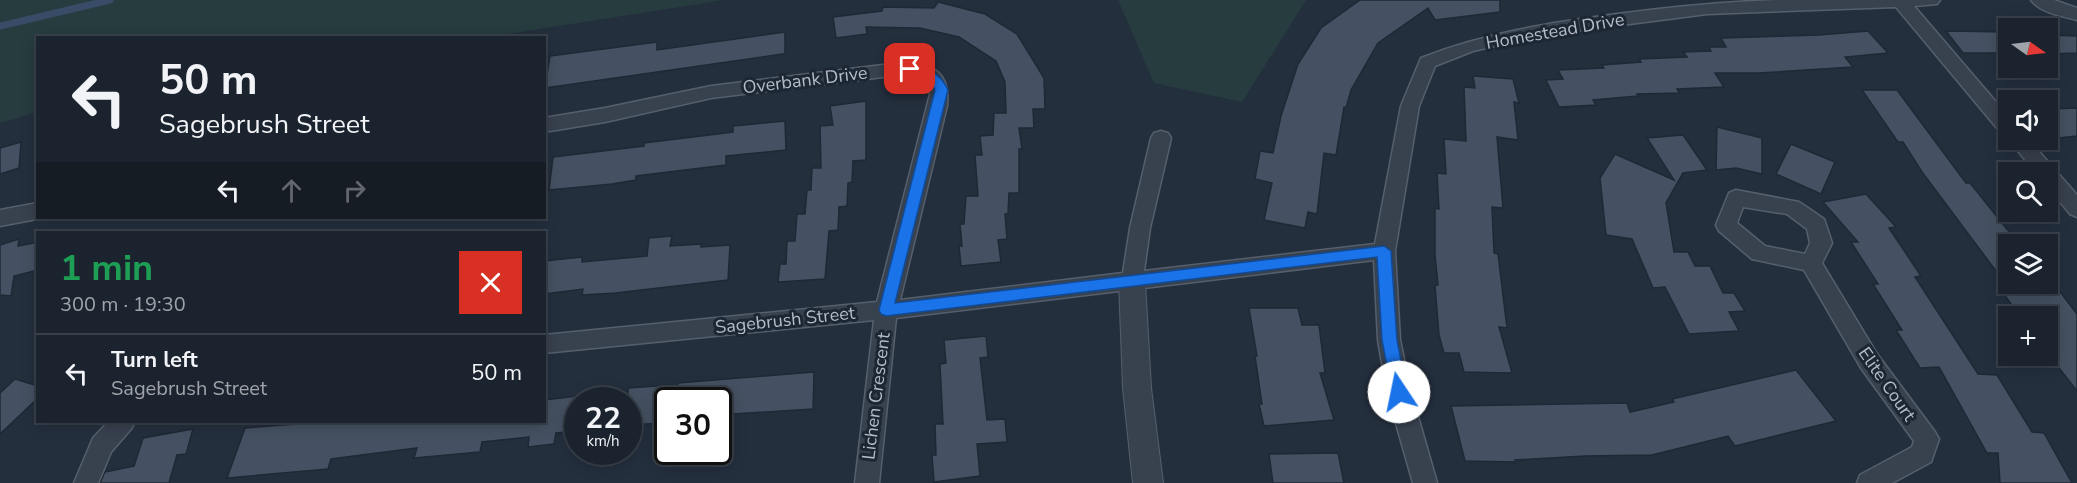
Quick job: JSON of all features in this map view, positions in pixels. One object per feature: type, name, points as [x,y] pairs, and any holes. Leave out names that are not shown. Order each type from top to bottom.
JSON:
[{"type":"street","points":[[1901,2],[1931,0]]},
{"type":"street","points":[[2040,0],[2057,9],[2077,14]]},
{"type":"street","points":[[1901,2],[1998,116]]},
{"type":"street","name":"Homestead Drive","points":[[1425,483],[1399,392],[1389,340],[1384,251],[1410,106],[1426,62],[1468,46],[1544,29],[1707,8],[1901,2]]},
{"type":"street","name":"Overbank Drive","points":[[546,125],[605,115],[711,92],[891,70],[910,69],[926,73],[937,80],[942,90],[886,310]]},
{"type":"street","points":[[1148,483],[1137,388],[1132,282],[1140,228],[1161,138]]},
{"type":"street","points":[[2027,150],[2037,162]]},
{"type":"street","points":[[2058,177],[2077,180]]},
{"type":"street","points":[[2058,187],[2077,209]]},
{"type":"street","points":[[0,218],[36,211]]},
{"type":"street","name":"Sagebrush Street","points":[[546,344],[886,310],[1384,251]]},
{"type":"street","name":"Elite Court","points":[[1810,263],[1869,361],[1927,439],[1922,454],[1869,483]]},
{"type":"street","name":"Lichen Crescent","points":[[867,483],[886,310]]},
{"type":"street","points":[[86,483],[102,445],[122,423]]},
{"type":"green space","points":[[0,0],[724,0],[495,36],[36,36],[36,112],[0,123]]},
{"type":"green space","points":[[1118,0],[1306,0],[1242,102],[1154,83]]},
{"type":"building","points":[[1360,0],[1500,0],[1500,12],[1435,20],[1428,8],[1378,43],[1351,90],[1346,108],[1344,107],[1336,155],[1324,153],[1317,214],[1308,212],[1305,228],[1264,220],[1272,183],[1255,179],[1260,151],[1273,153],[1281,116],[1298,64],[1321,28]]},
{"type":"building","points":[[938,2],[985,14],[1017,34],[1044,78],[1045,109],[1033,109],[1034,128],[1019,128],[1022,149],[1019,149],[1019,193],[1009,193],[1008,214],[1005,214],[1007,239],[998,240],[1001,262],[961,266],[959,246],[962,246],[960,224],[964,224],[966,196],[978,196],[975,155],[982,155],[980,136],[993,135],[994,113],[1006,113],[1005,82],[996,61],[959,37],[920,28],[866,27],[867,34],[836,38],[833,17],[882,11],[883,7],[934,8]]},
{"type":"building","points":[[1868,31],[1888,53],[1845,57],[1853,67],[1759,73],[1715,73],[1724,87],[1677,89],[1679,93],[1637,94],[1638,96],[1593,100],[1596,105],[1559,107],[1546,80],[1563,79],[1558,70],[1604,68],[1602,65],[1641,62],[1639,59],[1687,57],[1683,52],[1711,51],[1709,47],[1726,47],[1721,38]]},
{"type":"building","points":[[1946,31],[1998,32],[1998,53],[1963,53]]},
{"type":"building","points":[[785,32],[785,53],[783,54],[546,88],[550,56],[657,42],[657,50]]},
{"type":"building","points":[[2058,35],[2077,36],[2077,53],[2058,54]]},
{"type":"building","points":[[1473,76],[1513,79],[1519,103],[1514,102],[1518,140],[1497,137],[1503,208],[1492,207],[1494,253],[1498,254],[1507,328],[1499,327],[1512,373],[1464,372],[1459,353],[1444,353],[1439,335],[1435,285],[1438,285],[1435,255],[1435,208],[1439,209],[1437,173],[1446,174],[1444,139],[1466,141],[1464,87],[1475,88]]},
{"type":"building","points":[[1862,90],[1897,90],[1966,183],[1970,183],[1998,218],[1998,222],[2001,222],[2011,234],[1998,234],[1998,274],[1922,172],[1903,142],[1898,142]]},
{"type":"building","points":[[866,101],[866,160],[853,161],[852,182],[848,183],[847,206],[839,207],[838,230],[829,231],[825,279],[778,282],[780,264],[786,264],[787,241],[795,241],[797,214],[805,214],[807,190],[811,190],[812,168],[821,168],[820,126],[833,125],[830,106]]},
{"type":"building","points":[[2077,108],[2077,136],[2058,138],[2058,109]]},
{"type":"building","points":[[785,121],[786,150],[726,156],[726,165],[636,176],[636,180],[612,184],[549,190],[553,157],[644,146],[644,143],[733,132],[733,126]]},
{"type":"building","points":[[1717,127],[1762,138],[1762,174],[1736,168],[1716,170]]},
{"type":"building","points":[[1683,135],[1707,170],[1683,173],[1666,203],[1674,252],[1688,252],[1695,266],[1710,266],[1723,293],[1734,293],[1745,311],[1729,312],[1739,331],[1689,334],[1665,287],[1653,288],[1632,239],[1606,235],[1600,178],[1615,154],[1674,180],[1647,138]]},
{"type":"building","points":[[21,142],[19,168],[0,174],[0,148]]},
{"type":"building","points":[[1791,144],[1835,162],[1821,194],[1776,174]]},
{"type":"building","points":[[1866,194],[1896,227],[1889,228],[1921,276],[1915,277],[1978,374],[1997,375],[2032,432],[2044,433],[2072,483],[2000,483],[1998,453],[1987,453],[1939,367],[1920,368],[1896,330],[1902,330],[1873,284],[1878,284],[1851,242],[1858,242],[1823,202]]},
{"type":"building","points":[[672,236],[670,246],[730,245],[728,280],[615,293],[582,295],[583,289],[546,294],[546,261],[582,257],[582,262],[647,256],[649,238]]},
{"type":"building","points":[[19,239],[18,246],[36,242],[36,270],[14,276],[11,296],[0,295],[0,245]]},
{"type":"building","points":[[2058,289],[2077,314],[2077,391],[2057,366],[2058,306],[2013,306],[2004,294],[2058,294]]},
{"type":"building","points":[[1249,308],[1298,308],[1302,325],[1319,325],[1325,373],[1320,373],[1334,420],[1264,426],[1259,404],[1262,404]]},
{"type":"building","points":[[986,336],[988,357],[980,358],[987,420],[1005,419],[1007,442],[977,444],[980,476],[934,482],[932,455],[936,455],[935,424],[943,424],[940,364],[946,363],[944,340]]},
{"type":"building","points":[[1796,370],[1836,421],[1735,446],[1728,436],[1652,455],[1585,456],[1515,460],[1516,462],[1465,461],[1451,406],[1627,403],[1630,412],[1674,402],[1672,399]]},
{"type":"building","points":[[814,372],[813,409],[732,414],[732,387],[678,387],[678,383]]},
{"type":"building","points":[[15,379],[36,385],[36,400],[0,434],[0,393]]},
{"type":"building","points":[[670,385],[670,387],[654,387],[654,424],[642,424],[642,387]]},
{"type":"building","points":[[564,398],[564,432],[556,433],[554,444],[528,447],[529,437],[482,442],[480,452],[414,458],[417,448],[331,459],[328,469],[227,478],[245,428],[311,423],[546,423],[546,400]]},
{"type":"building","points":[[193,429],[186,454],[177,455],[169,483],[100,483],[105,472],[134,466],[143,438]]},
{"type":"building","points":[[1338,453],[1344,483],[1273,483],[1269,454]]},
{"type":"waterway","points":[[0,26],[110,0]]},
{"type":"route","points":[[910,69],[926,73],[937,80],[942,90],[886,310],[1384,251],[1389,340],[1399,392]]}]
